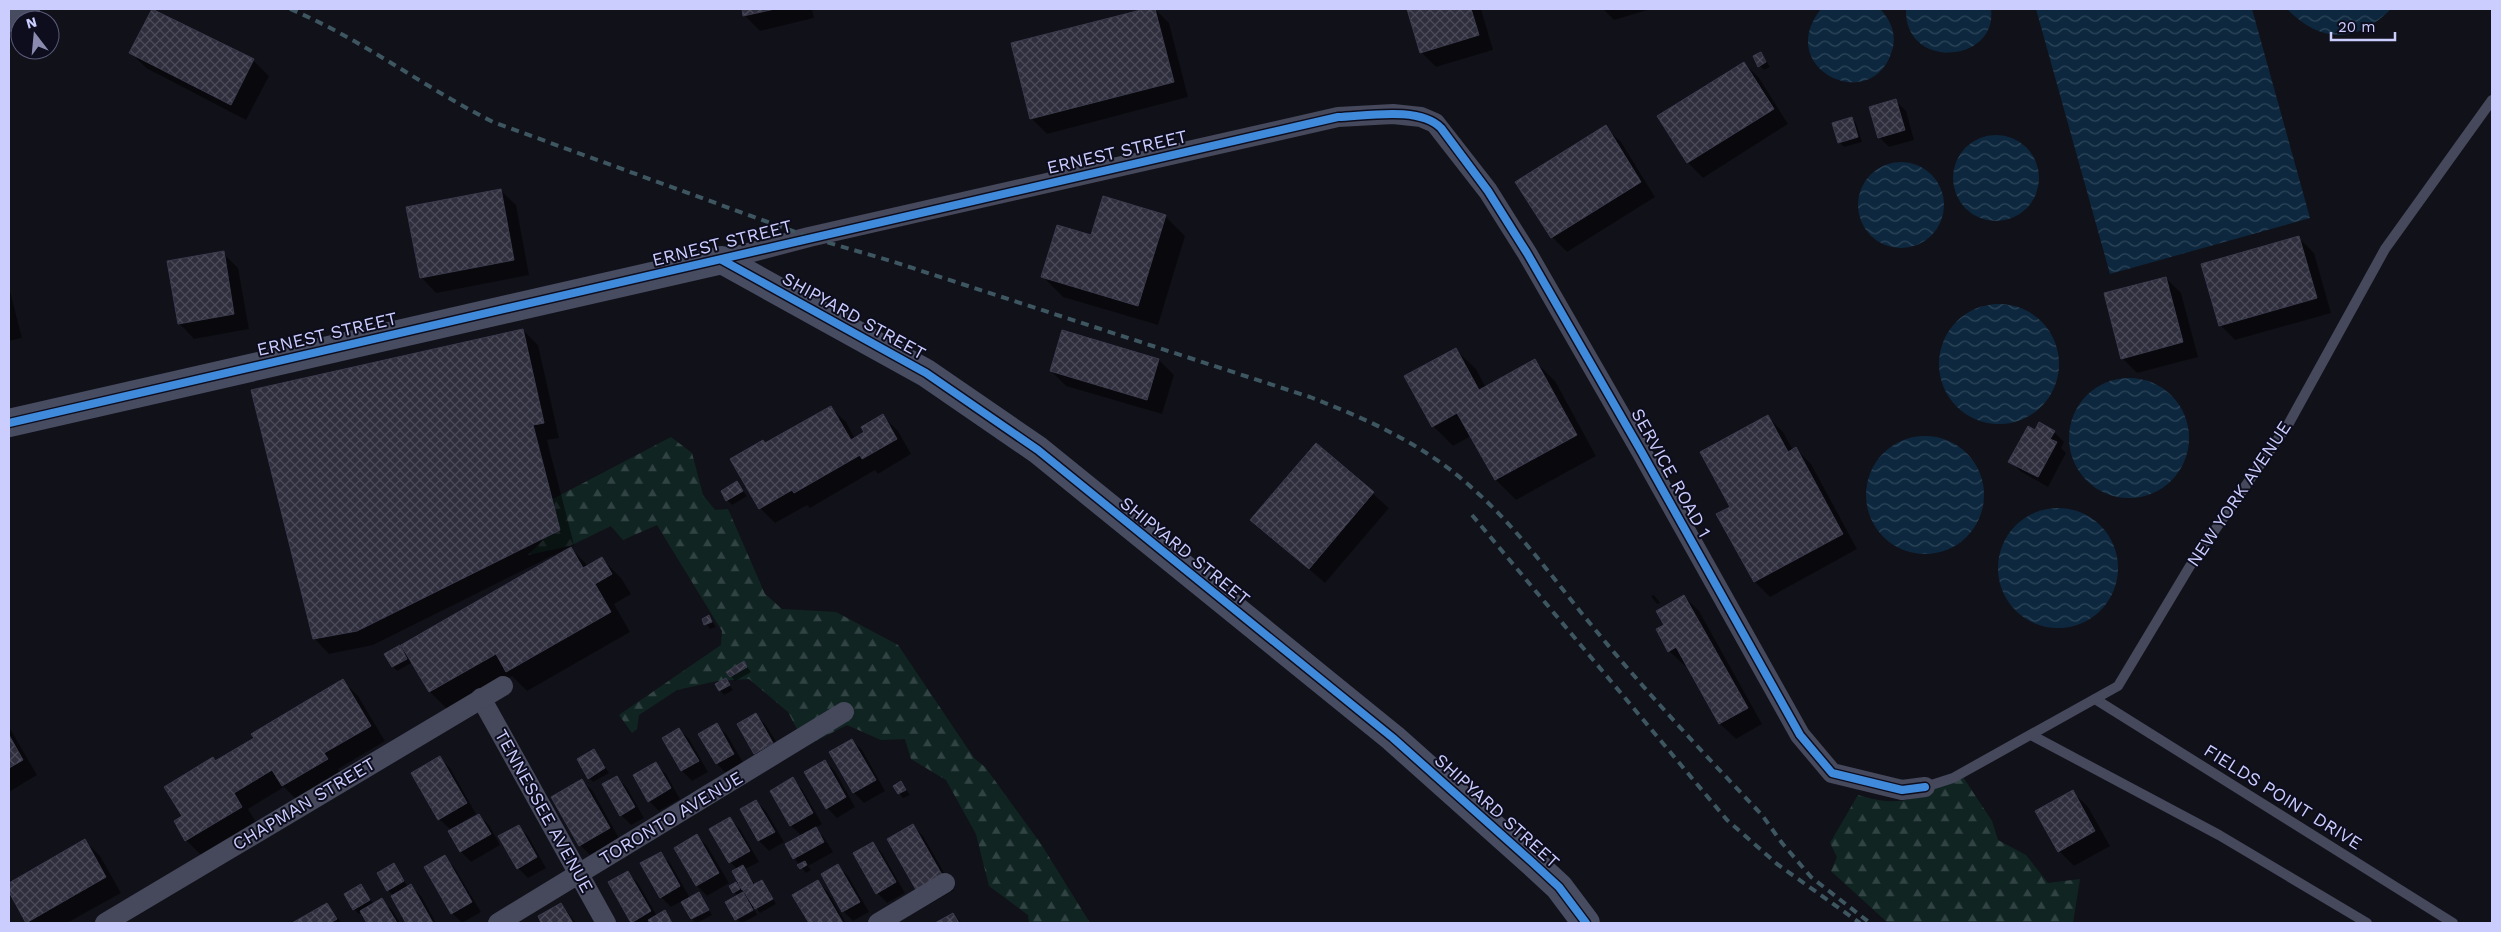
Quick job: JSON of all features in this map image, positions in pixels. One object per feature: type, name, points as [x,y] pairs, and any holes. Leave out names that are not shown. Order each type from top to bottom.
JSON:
[{"type":"street","points":[[9,18],[26,9]]},
{"type":"street","name":"ERNEST STREET","points":[[9,422],[722,260],[819,235],[1338,117],[1393,114],[1421,117],[1441,128]]},
{"type":"street","name":"SERVICE ROAD 1","points":[[1441,128],[1488,191],[1527,253],[1642,451],[1800,735],[1832,773],[1902,790]]},
{"type":"street","name":"SHIPYARD STREET","points":[[722,260],[926,373],[1038,450],[1399,744],[1559,887],[1586,923]]},
{"type":"street","name":"CHAPMAN STREET","points":[[105,923],[502,686]]},
{"type":"street","name":"TENNESSEE AVENUE","points":[[481,698],[606,923]]},
{"type":"street","name":"TORONTO AVENUE","points":[[498,923],[844,712]]},
{"type":"street","name":"NEW YORK AVENUE","points":[[1902,790],[1925,787]]},
{"type":"street","points":[[878,923],[945,882]]},
{"type":"lane","name":"NEW YORK AVENUE","points":[[1925,787],[1953,778],[2033,736],[2118,686],[2190,566],[2289,423],[2385,249],[2492,100]]},
{"type":"lane","name":"FIELDS POINT DRIVE","points":[[2095,699],[2453,923]]},
{"type":"lane","points":[[2033,736],[2219,835],[2367,923]]},
{"type":"green space","points":[[671,437],[692,453],[703,495],[715,510],[728,509],[765,594],[782,609],[836,612],[898,645],[974,758],[985,767],[1041,844],[1090,923],[1029,923],[1028,915],[989,886],[976,834],[946,780],[911,759],[905,739],[881,740],[847,725],[806,746],[788,712],[749,679],[717,681],[677,690],[639,715],[637,729],[632,733],[619,715],[721,645],[722,631],[657,525],[623,540],[611,526],[570,546],[528,555],[553,530],[547,502]]},
{"type":"green space","points":[[1963,777],[1992,821],[1998,840],[2026,855],[2048,883],[2080,879],[2073,923],[1888,923],[1831,871],[1837,857],[1830,843],[1858,795],[1890,801],[1902,801],[1924,794]]},
{"type":"water","points":[[1821,9],[1880,9],[1887,17],[1894,37],[1893,47],[1883,68],[1868,80],[1850,82],[1832,78],[1818,67],[1809,51],[1809,31]]},
{"type":"water","points":[[1906,9],[1991,9],[1989,27],[1980,40],[1967,49],[1950,52],[1934,50],[1919,43],[1909,29]]},
{"type":"water","points":[[2036,9],[2252,9],[2310,218],[2110,274]]},
{"type":"water","points":[[2287,9],[2391,9],[2365,28],[2339,35],[2313,29]]},
{"type":"water","points":[[1996,135],[2012,138],[2020,142],[2032,154],[2036,162],[2039,178],[2036,194],[2032,202],[2020,214],[2012,218],[1996,221],[1980,218],[1972,214],[1960,202],[1956,194],[1953,178],[1956,162],[1960,154],[1972,142],[1980,138]]},
{"type":"water","points":[[1901,162],[1917,165],[1925,169],[1937,181],[1941,189],[1944,205],[1941,221],[1937,229],[1925,241],[1917,245],[1901,248],[1885,245],[1877,241],[1865,229],[1861,221],[1858,205],[1861,189],[1865,181],[1877,169],[1885,165]]},
{"type":"water","points":[[1999,304],[2022,309],[2041,322],[2054,341],[2059,364],[2054,387],[2041,406],[2022,419],[1999,424],[1976,419],[1957,406],[1944,387],[1939,364],[1944,341],[1957,322],[1976,309]]},
{"type":"water","points":[[2129,378],[2152,383],[2171,396],[2184,415],[2189,438],[2184,461],[2171,480],[2152,493],[2129,498],[2106,493],[2087,480],[2074,461],[2069,438],[2074,415],[2087,396],[2106,383]]},
{"type":"water","points":[[1925,436],[1948,440],[1967,453],[1980,472],[1984,495],[1980,518],[1967,537],[1948,550],[1925,554],[1902,550],[1883,537],[1870,518],[1866,495],[1870,472],[1883,453],[1902,440]]},
{"type":"water","points":[[2058,508],[2081,513],[2100,526],[2113,545],[2118,568],[2113,591],[2100,610],[2081,623],[2058,628],[2035,623],[2016,610],[2003,591],[1998,568],[2003,545],[2016,526],[2035,513]]},
{"type":"building","points":[[152,9],[254,59],[231,105],[129,53]]},
{"type":"building","points":[[742,9],[775,9],[743,16]]},
{"type":"building","points":[[1145,9],[1155,9],[1174,82],[1030,119],[1011,43]]},
{"type":"building","points":[[1407,9],[1471,9],[1479,35],[1420,53]]},
{"type":"building","points":[[1761,52],[1766,62],[1758,67],[1753,56]]},
{"type":"building","points":[[1744,62],[1774,109],[1687,163],[1657,116]]},
{"type":"building","points":[[1896,99],[1905,130],[1878,138],[1869,107]]},
{"type":"building","points":[[1852,117],[1858,137],[1838,143],[1832,123]]},
{"type":"building","points":[[1606,125],[1641,182],[1551,238],[1515,182]]},
{"type":"building","points":[[501,189],[514,260],[420,278],[406,207]]},
{"type":"building","points":[[1103,196],[1166,215],[1138,306],[1041,277],[1057,225],[1091,235]]},
{"type":"building","points":[[2299,236],[2317,298],[2219,326],[2201,264]]},
{"type":"building","points":[[224,251],[234,314],[178,324],[167,261]]},
{"type":"building","points":[[2166,277],[2183,342],[2121,359],[2104,293]]},
{"type":"building","points":[[523,329],[544,423],[533,425],[560,530],[357,631],[313,639],[251,390]]},
{"type":"building","points":[[1062,330],[1159,359],[1147,400],[1050,371]]},
{"type":"building","points":[[1456,348],[1479,390],[1535,359],[1577,435],[1495,480],[1457,413],[1432,427],[1404,376]]},
{"type":"building","points":[[831,406],[851,440],[864,432],[861,427],[883,414],[897,439],[862,459],[860,455],[794,493],[792,490],[759,509],[730,459],[763,440],[765,443]]},
{"type":"building","points":[[1768,415],[1788,452],[1796,447],[1843,534],[1754,582],[1716,514],[1730,507],[1700,452]]},
{"type":"building","points":[[2039,422],[2055,431],[2050,439],[2057,442],[2038,477],[2008,462],[2028,426],[2035,430]]},
{"type":"building","points":[[1316,443],[1374,492],[1309,569],[1250,520]]},
{"type":"building","points":[[737,481],[743,491],[726,501],[721,491]]},
{"type":"building","points":[[571,547],[583,568],[602,557],[612,574],[595,584],[611,612],[506,672],[496,654],[429,692],[401,645]]},
{"type":"building","points":[[1684,595],[1748,708],[1719,724],[1676,647],[1668,652],[1656,629],[1664,625],[1656,611]]},
{"type":"building","points":[[709,615],[712,622],[704,625],[702,619]]},
{"type":"building","points":[[400,645],[407,659],[392,667],[384,654]]},
{"type":"building","points":[[744,661],[747,667],[730,677],[726,672]]},
{"type":"building","points":[[726,678],[730,685],[719,691],[715,684]]},
{"type":"building","points":[[343,679],[371,726],[324,753],[328,759],[282,786],[272,770],[234,793],[242,807],[185,841],[174,821],[182,816],[164,787],[213,757],[215,761],[254,738],[251,734]]},
{"type":"building","points":[[756,713],[773,743],[754,754],[737,724]]},
{"type":"building","points":[[717,723],[734,754],[716,764],[698,734]]},
{"type":"building","points":[[679,728],[699,761],[681,771],[662,738]]},
{"type":"building","points":[[9,735],[23,760],[9,768]]},
{"type":"building","points":[[852,739],[876,780],[853,793],[829,752]]},
{"type":"building","points":[[594,749],[605,768],[588,779],[577,759]]},
{"type":"building","points":[[440,756],[467,803],[438,820],[411,773]]},
{"type":"building","points":[[825,760],[846,797],[826,809],[804,772]]},
{"type":"building","points":[[656,762],[671,788],[648,802],[633,775]]},
{"type":"building","points":[[617,776],[635,807],[620,816],[602,784]]},
{"type":"building","points":[[793,777],[813,813],[790,826],[770,791]]},
{"type":"building","points":[[582,779],[610,828],[579,846],[551,797]]},
{"type":"building","points":[[901,781],[906,790],[898,794],[893,786]]},
{"type":"building","points":[[2073,790],[2095,831],[2058,852],[2035,811]]},
{"type":"building","points":[[756,800],[775,832],[758,841],[740,809]]},
{"type":"building","points":[[479,814],[491,834],[460,852],[448,831]]},
{"type":"building","points":[[730,817],[750,851],[729,863],[709,829]]},
{"type":"building","points":[[913,824],[945,880],[919,895],[887,839]]},
{"type":"building","points":[[519,825],[537,857],[517,869],[498,836]]},
{"type":"building","points":[[816,827],[824,842],[793,859],[785,844]]},
{"type":"building","points":[[697,834],[719,873],[696,886],[674,848]]},
{"type":"building","points":[[85,839],[106,877],[26,923],[9,892],[9,883]]},
{"type":"building","points":[[873,842],[896,882],[876,894],[853,853]]},
{"type":"building","points":[[661,852],[680,886],[660,898],[640,863]]},
{"type":"building","points":[[445,855],[472,902],[451,914],[424,867]]},
{"type":"building","points":[[805,861],[807,865],[800,869],[797,865]]},
{"type":"building","points":[[394,863],[404,881],[387,891],[377,873]]},
{"type":"building","points":[[838,864],[860,902],[842,912],[821,874]]},
{"type":"building","points":[[743,865],[753,884],[742,890],[732,871]]},
{"type":"building","points":[[628,871],[651,911],[631,923],[608,882]]},
{"type":"building","points":[[762,880],[773,899],[755,909],[743,890]]},
{"type":"building","points":[[818,880],[843,923],[809,923],[792,895]]},
{"type":"building","points":[[736,882],[740,889],[733,893],[729,886]]},
{"type":"building","points":[[361,884],[370,900],[353,910],[344,894]]},
{"type":"building","points":[[411,884],[433,923],[406,923],[391,896]]},
{"type":"building","points":[[699,892],[709,910],[691,919],[681,902]]},
{"type":"building","points":[[743,892],[753,910],[735,920],[725,902]]},
{"type":"building","points":[[382,898],[397,923],[367,923],[360,911]]},
{"type":"building","points":[[327,903],[337,919],[330,923],[292,923]]},
{"type":"building","points":[[561,903],[573,923],[541,923],[538,916]]},
{"type":"building","points":[[665,910],[672,923],[650,923],[648,920]]},
{"type":"building","points":[[953,913],[959,923],[935,923]]},
{"type":"railway","points":[[290,9],[342,34],[493,122],[809,237],[891,261],[1310,397],[1353,414],[1395,434],[1453,472],[1504,519],[1634,675],[1762,815],[1782,843],[1811,877],[1870,923]]},
{"type":"railway","points":[[1472,515],[1727,820],[1777,864],[1860,923]]},
{"type":"cycle path","points":[[9,423],[1338,117],[1378,114],[1420,117],[1431,121],[1441,128],[1488,191],[1527,253],[1641,451],[1800,735],[1832,773],[1902,790],[1925,787]]},
{"type":"cycle path","points":[[722,260],[926,373],[1038,450],[1393,738],[1559,887],[1586,923]]}]
